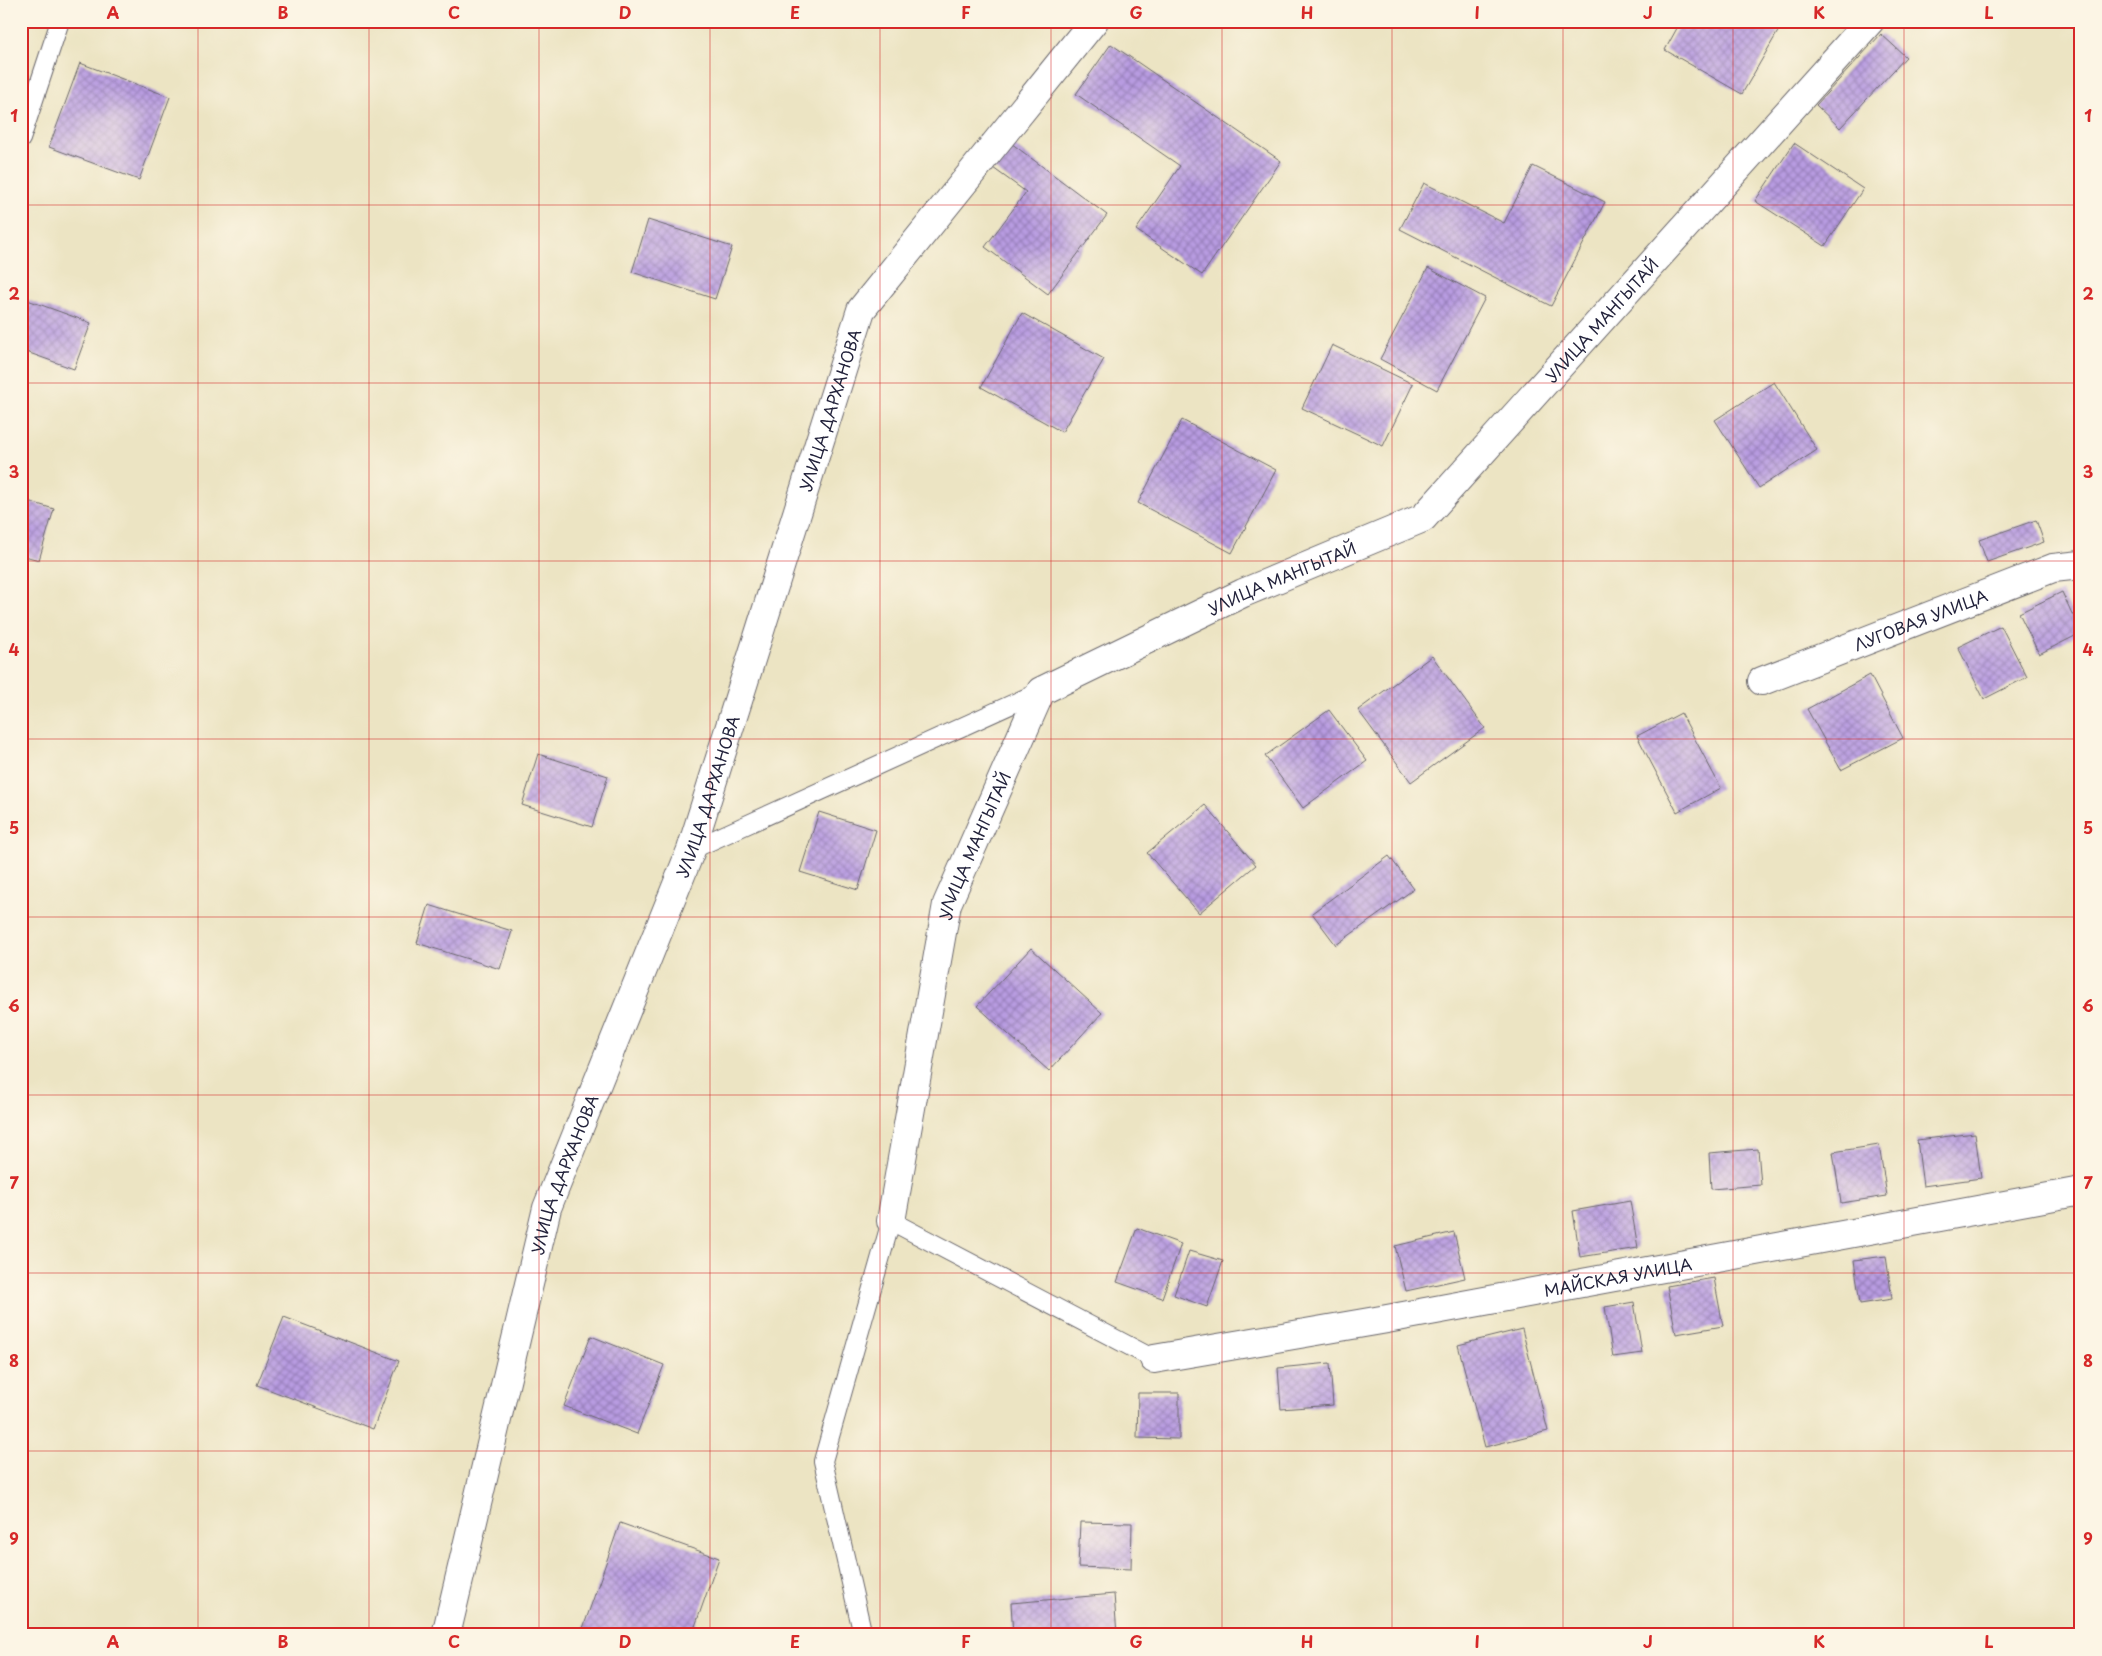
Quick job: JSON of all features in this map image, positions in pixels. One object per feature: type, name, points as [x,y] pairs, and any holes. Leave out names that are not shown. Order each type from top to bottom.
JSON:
[{"type":"street","name":"УЛИЦА ДАРХАНОВА","points":[[446,1635],[547,1208],[691,850],[861,310],[1094,21]]},
{"type":"street","name":"УЛИЦА МАНГЫТАЙ","points":[[891,1220],[947,904],[1041,691],[1242,593],[1423,518],[1870,21]]},
{"type":"street","name":"ЛУГОВАЯ УЛИЦА","points":[[1762,681],[2053,568],[2081,565]]},
{"type":"street","name":"МАЙСКАЯ УЛИЦА","points":[[1154,1359],[1396,1317],[2081,1190]]},
{"type":"lane","points":[[21,139],[60,21]]},
{"type":"lane","points":[[691,850],[1041,691]]},
{"type":"lane","points":[[863,1635],[823,1461],[891,1220],[1154,1359]]},
{"type":"building","points":[[1681,21],[1784,21],[1742,94],[1665,50]]},
{"type":"building","points":[[1881,34],[1906,57],[1840,128],[1816,105]]},
{"type":"building","points":[[1111,44],[1281,161],[1202,275],[1136,230],[1180,166],[1076,94]]},
{"type":"building","points":[[80,63],[170,97],[139,180],[49,147]]},
{"type":"building","points":[[1011,143],[1107,215],[1048,294],[985,247],[1026,192],[993,168]]},
{"type":"building","points":[[1794,143],[1863,189],[1825,246],[1755,201]]},
{"type":"building","points":[[1533,166],[1605,202],[1551,306],[1400,229],[1424,183],[1504,223]]},
{"type":"building","points":[[648,220],[732,247],[715,299],[632,272]]},
{"type":"building","points":[[1428,268],[1485,298],[1437,390],[1380,359]]},
{"type":"building","points":[[22,298],[91,323],[74,369],[21,350]]},
{"type":"building","points":[[1022,313],[1104,359],[1062,432],[981,387]]},
{"type":"building","points":[[1332,345],[1413,384],[1383,446],[1302,408]]},
{"type":"building","points":[[1774,382],[1817,450],[1759,488],[1715,420]]},
{"type":"building","points":[[1182,420],[1276,470],[1232,553],[1138,503]]},
{"type":"building","points":[[21,499],[54,509],[39,560],[21,555]]},
{"type":"building","points":[[2036,520],[2044,542],[1987,562],[1979,540]]},
{"type":"building","points":[[2062,592],[2081,633],[2039,654],[2019,613]]},
{"type":"building","points":[[2001,626],[2027,677],[1984,699],[1958,647]]},
{"type":"building","points":[[1432,656],[1485,728],[1411,782],[1358,710]]},
{"type":"building","points":[[1870,675],[1903,738],[1841,770],[1807,709]]},
{"type":"building","points":[[1329,710],[1367,761],[1303,808],[1265,756]]},
{"type":"building","points":[[1681,713],[1721,788],[1677,812],[1637,736]]},
{"type":"building","points":[[538,754],[608,776],[592,827],[522,805]]},
{"type":"building","points":[[1205,805],[1256,865],[1199,913],[1147,853]]},
{"type":"building","points":[[819,812],[876,830],[858,890],[800,872]]},
{"type":"building","points":[[1389,856],[1414,889],[1336,945],[1312,913]]},
{"type":"building","points":[[429,905],[512,931],[500,969],[417,943]]},
{"type":"building","points":[[1031,948],[1102,1013],[1049,1071],[977,1006]]},
{"type":"building","points":[[1975,1133],[1981,1178],[1923,1186],[1917,1140]]},
{"type":"building","points":[[1879,1145],[1887,1196],[1841,1203],[1833,1152]]},
{"type":"building","points":[[1758,1149],[1761,1185],[1711,1189],[1709,1153]]},
{"type":"building","points":[[1630,1201],[1638,1248],[1580,1257],[1573,1211]]},
{"type":"building","points":[[1137,1228],[1181,1244],[1162,1298],[1117,1282]]},
{"type":"building","points":[[1454,1232],[1465,1278],[1406,1291],[1395,1246]]},
{"type":"building","points":[[1189,1251],[1223,1261],[1207,1307],[1174,1295]]},
{"type":"building","points":[[1886,1256],[1892,1299],[1860,1304],[1854,1260]]},
{"type":"building","points":[[1714,1278],[1723,1326],[1676,1334],[1667,1286]]},
{"type":"building","points":[[1634,1302],[1642,1353],[1613,1357],[1605,1307]]},
{"type":"building","points":[[284,1317],[399,1361],[373,1429],[257,1385]]},
{"type":"building","points":[[1522,1329],[1548,1431],[1485,1447],[1458,1345]]},
{"type":"building","points":[[591,1336],[664,1365],[637,1434],[564,1406]]},
{"type":"building","points":[[1330,1363],[1333,1405],[1281,1409],[1278,1368]]},
{"type":"building","points":[[1138,1393],[1179,1393],[1179,1439],[1137,1438]]},
{"type":"building","points":[[1080,1522],[1132,1523],[1131,1569],[1078,1567]]},
{"type":"building","points":[[620,1523],[719,1558],[692,1635],[581,1634]]},
{"type":"building","points":[[1114,1594],[1117,1635],[1013,1635],[1011,1603]]}]
